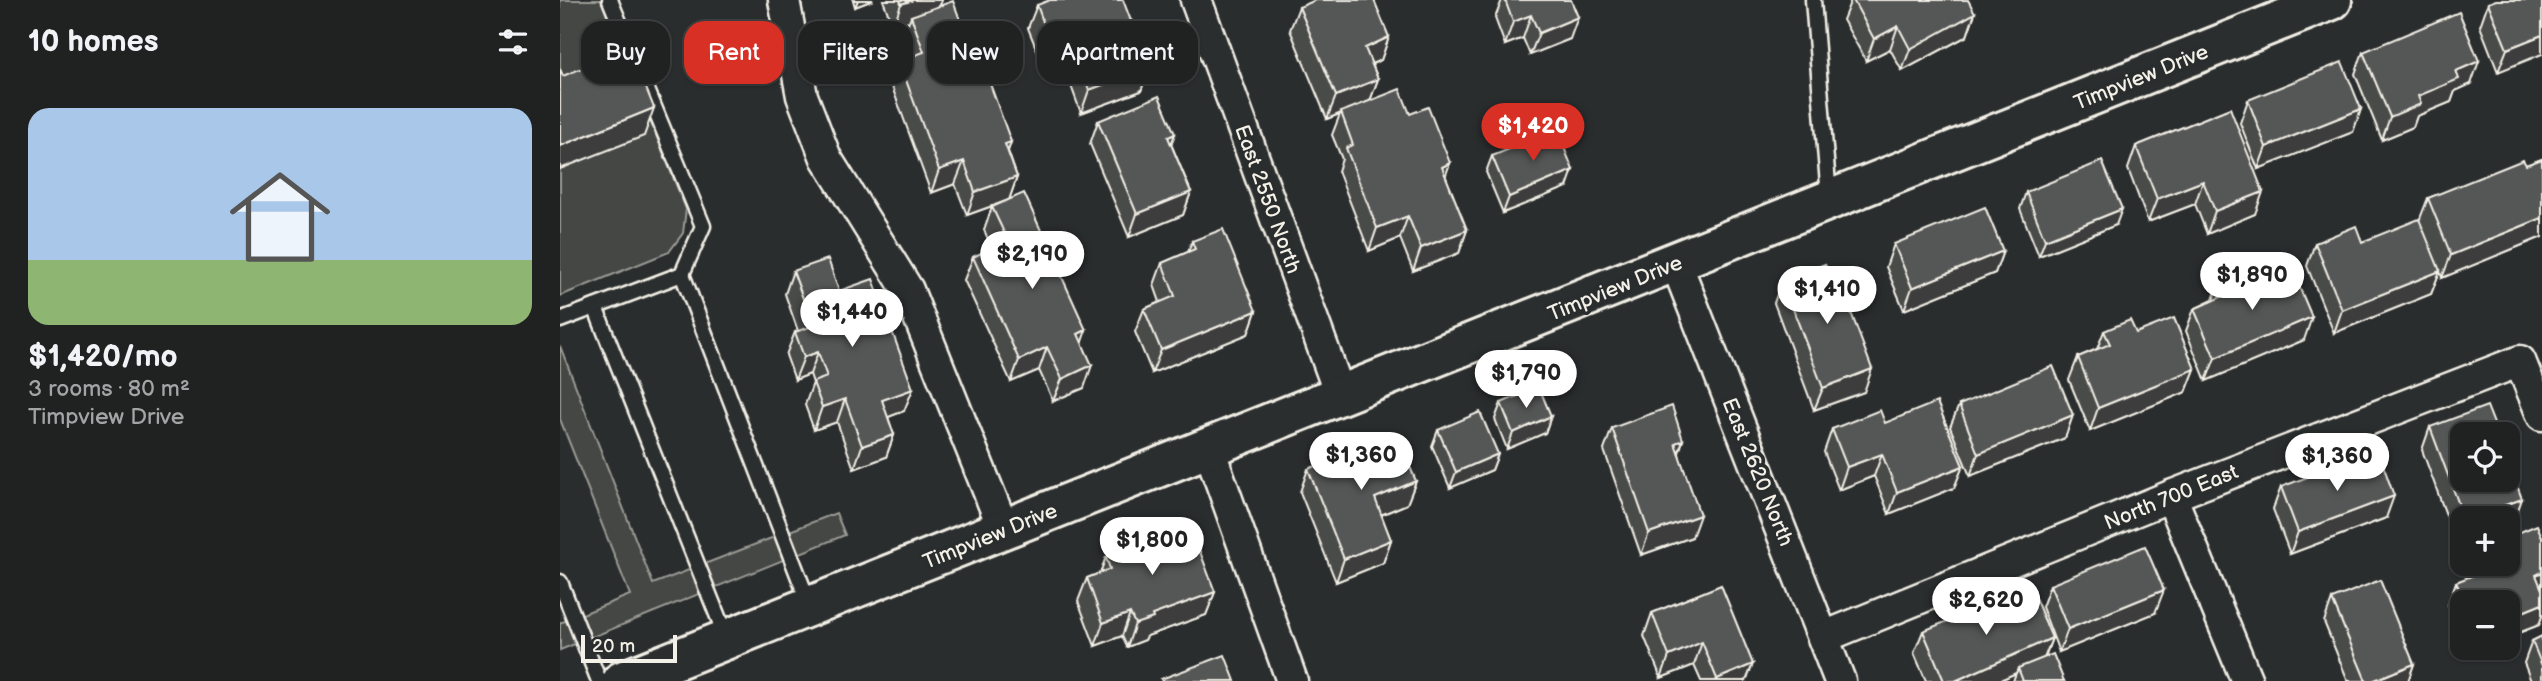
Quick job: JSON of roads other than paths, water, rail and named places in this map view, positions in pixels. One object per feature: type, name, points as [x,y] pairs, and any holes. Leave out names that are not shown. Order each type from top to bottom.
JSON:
[{"type":"street","points":[[784,0],[802,96],[826,158],[908,290],[1004,530]]},
{"type":"street","name":"East 2550 North","points":[[1196,0],[1341,397]]},
{"type":"street","name":"Timpview Drive","points":[[622,681],[1209,450],[2332,0]]},
{"type":"street","name":"East 2620 North","points":[[1676,263],[1840,681]]},
{"type":"street","name":"North 700 East","points":[[1824,637],[2171,496],[2520,361],[2542,415]]},
{"type":"street","points":[[1209,450],[1292,681]]},
{"type":"street","points":[[2171,496],[2247,681]]},
{"type":"lane","points":[[610,0],[703,226],[682,274],[811,607]]},
{"type":"lane","points":[[1813,0],[1830,202]]},
{"type":"lane","points":[[560,320],[682,274]]},
{"type":"lane","points":[[595,307],[727,639]]},
{"type":"lane","points":[[560,582],[599,681]]}]
